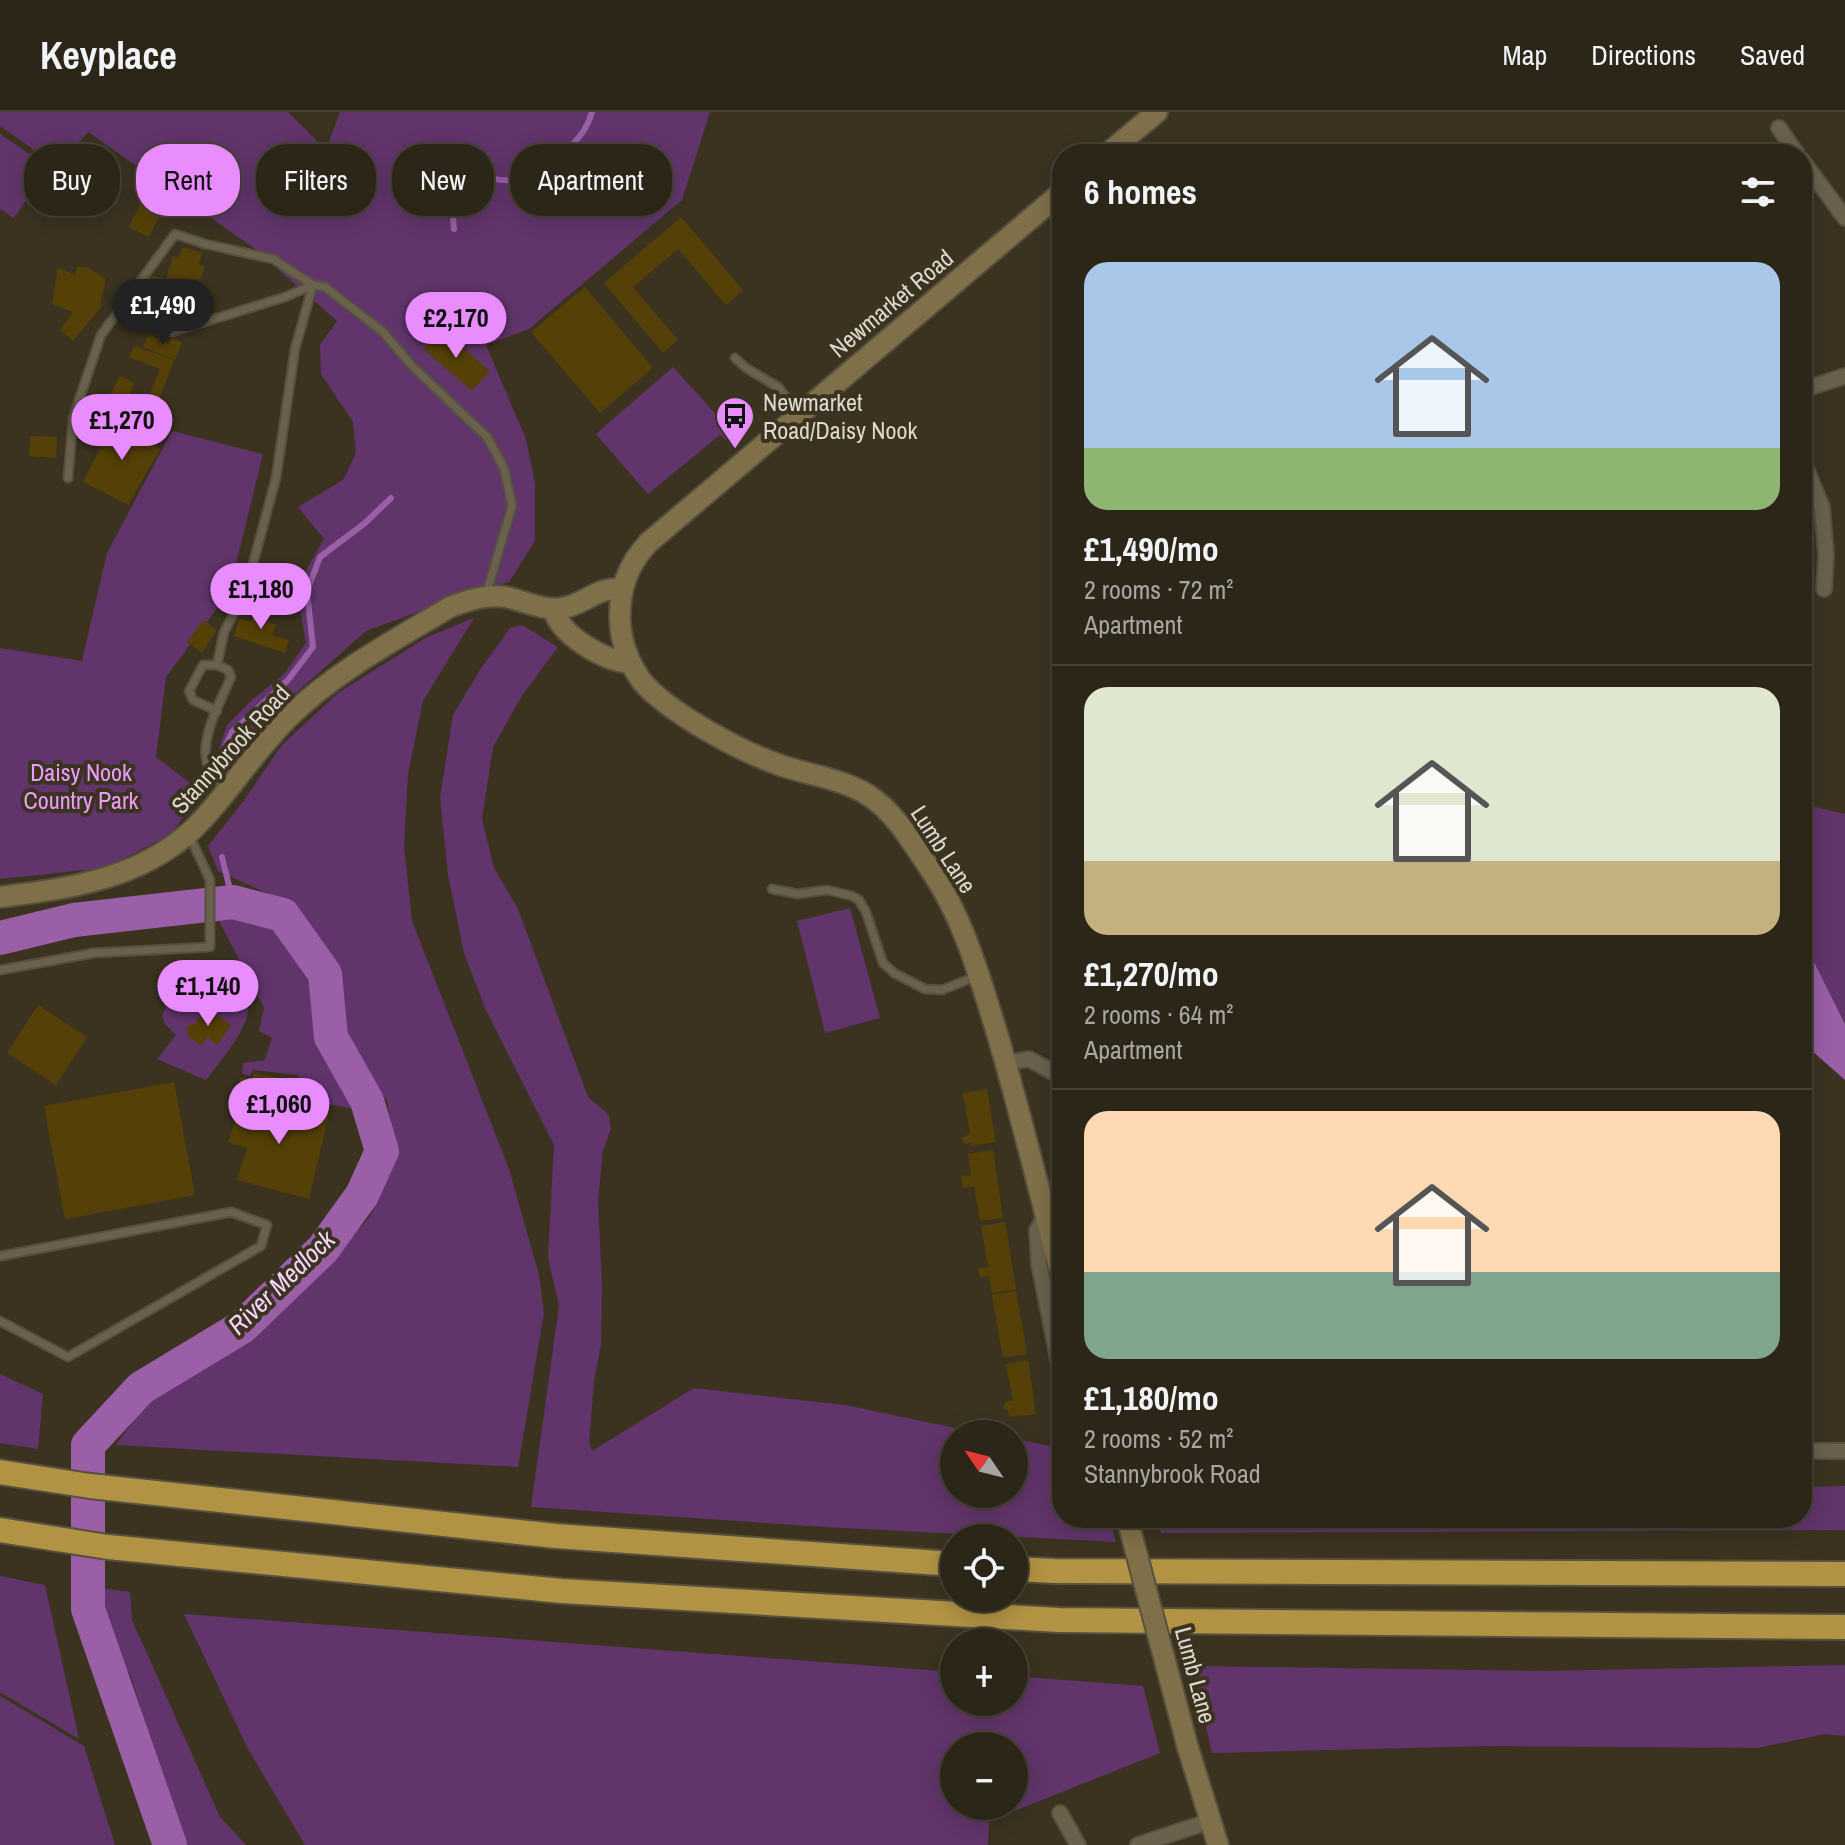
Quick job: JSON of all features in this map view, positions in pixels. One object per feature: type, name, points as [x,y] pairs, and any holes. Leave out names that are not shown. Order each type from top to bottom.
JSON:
[{"type":"highway","points":[[6,1473],[158,1494],[556,1536],[940,1563]]},
{"type":"highway","points":[[0,1530],[152,1551],[562,1591],[1059,1620],[1845,1627]]},
{"type":"highway","points":[[1028,1570],[1845,1574]]},
{"type":"street","points":[[1119,144],[1157,112]]},
{"type":"street","points":[[1779,128],[1790,144]]},
{"type":"street","points":[[1812,173],[1845,218]]},
{"type":"street","name":"Newmarket Road","points":[[621,589],[648,543],[1052,201]]},
{"type":"street","points":[[1812,387],[1845,376]]},
{"type":"street","points":[[1812,483],[1822,507],[1826,555],[1824,589]]},
{"type":"street","points":[[621,589],[608,588],[565,608],[553,609],[557,620],[591,648],[613,662],[631,663]]},
{"type":"street","name":"Lumb Lane","points":[[621,589],[620,626],[631,663],[647,687],[722,737],[777,765],[849,786],[878,802],[898,824],[949,897],[979,975],[1006,1063],[1052,1242]]},
{"type":"street","name":"Stannybrook Road","points":[[0,897],[62,889],[123,874],[155,857],[206,817],[278,729],[319,689],[450,607],[485,597],[504,597],[553,609]]},
{"type":"street","points":[[1006,1063],[1029,1059],[1052,1072]]},
{"type":"street","points":[[1045,1216],[1037,1230],[1039,1264],[1052,1329]]},
{"type":"street","points":[[1812,1451],[1845,1451]]},
{"type":"street","name":"Lumb Lane","points":[[1130,1528],[1188,1748],[1218,1845]]},
{"type":"street","points":[[1060,1813],[1078,1845]]},
{"type":"street","points":[[1138,1845],[1210,1821]]},
{"type":"lane","points":[[68,478],[73,418],[101,335],[175,234],[273,259],[313,285],[325,287],[383,332],[412,366],[487,437],[504,468],[512,506],[485,597]]},
{"type":"lane","points":[[172,332],[285,297],[313,285]]},
{"type":"lane","points":[[217,665],[224,632],[250,575],[276,478],[295,349],[313,285]]},
{"type":"lane","points":[[735,358],[778,387],[800,415]]},
{"type":"lane","points":[[217,711],[193,700],[189,691],[200,668],[209,663],[228,670],[231,677],[206,750],[207,765],[226,790]]},
{"type":"lane","points":[[0,970],[94,953],[210,947],[210,880],[188,834]]},
{"type":"lane","points":[[772,889],[798,894],[827,890],[859,900],[883,963],[894,973],[925,989],[942,990],[979,975]]},
{"type":"lane","points":[[0,1256],[231,1212],[267,1225],[261,1246],[68,1357],[0,1321]]},
{"type":"green space","points":[[0,112],[288,112],[318,144],[256,144],[256,216],[376,216],[376,144],[328,144],[340,112],[710,112],[682,200],[672,208],[672,144],[510,144],[510,216],[663,216],[529,329],[486,345],[526,439],[535,484],[535,541],[509,582],[471,592],[366,631],[272,714],[228,763],[219,748],[227,725],[284,674],[306,643],[298,597],[308,567],[324,539],[298,507],[343,480],[356,453],[353,422],[321,374],[320,345],[337,321],[254,248],[208,216],[240,216],[240,144],[136,144],[136,166],[120,154],[120,144],[105,144],[88,132],[77,144],[26,144],[0,126]]},
{"type":"green space","points":[[0,134],[24,150],[24,203],[14,218],[0,209]]},
{"type":"green space","points":[[673,367],[733,433],[726,440],[720,435],[648,494],[596,434]]},
{"type":"green space","name":"Daisy Nook Country Park","points":[[172,431],[263,454],[229,592],[166,677],[156,757],[202,792],[170,835],[105,868],[0,879],[0,648],[82,661],[107,553]]},
{"type":"green space","points":[[474,618],[423,701],[408,773],[404,846],[412,921],[509,1169],[539,1275],[544,1313],[518,1467],[116,1445],[152,1394],[243,1342],[315,1280],[371,1215],[396,1156],[387,1101],[343,1036],[339,973],[295,906],[218,871],[208,846],[282,745],[338,693],[427,637]]},
{"type":"green space","points":[[522,625],[558,647],[523,694],[493,747],[482,819],[494,868],[518,909],[588,1097],[609,1115],[611,1129],[603,1150],[598,1203],[601,1344],[594,1381],[589,1443],[592,1451],[694,1388],[845,1405],[940,1425],[940,1508],[1028,1508],[1028,1442],[1052,1446],[1052,1528],[1112,1528],[1116,1542],[1028,1537],[1028,1524],[940,1524],[940,1533],[531,1507],[559,1306],[548,1257],[554,1145],[485,1008],[464,953],[448,875],[440,798],[453,715],[510,628]]},
{"type":"green space","points":[[1812,806],[1845,814],[1845,1024],[1812,958]]},
{"type":"green space","points":[[217,908],[243,913],[282,929],[312,976],[315,1005],[331,1050],[363,1108],[300,1099],[301,1082],[297,1075],[253,1070],[250,1076],[242,1074],[243,1063],[265,1060],[272,1038],[259,1031],[264,1008],[217,917]]},
{"type":"green space","points":[[850,908],[880,1018],[825,1033],[797,921]]},
{"type":"green space","points":[[177,964],[220,966],[247,1003],[248,1011],[241,1032],[206,1080],[157,1059],[176,1035],[165,1024],[162,1015],[168,1002],[186,983],[176,974]]},
{"type":"green space","points":[[0,1374],[43,1394],[38,1449],[0,1443]]},
{"type":"green space","points":[[1845,1486],[1845,1530],[1161,1533],[1160,1528],[1812,1528],[1812,1487]]},
{"type":"green space","points":[[0,1576],[45,1585],[79,1739],[0,1692]]},
{"type":"green space","points":[[100,1588],[130,1592],[132,1620],[220,1817],[246,1845],[183,1845],[131,1677],[100,1617]]},
{"type":"green space","points":[[184,1614],[940,1671],[940,1716],[1028,1716],[1028,1677],[1143,1686],[1160,1753],[1028,1805],[1028,1732],[940,1732],[940,1820],[992,1820],[988,1845],[305,1845],[248,1749]]},
{"type":"green space","points":[[1845,1665],[1845,1736],[1824,1734],[1758,1748],[1487,1746],[1212,1753],[1192,1666],[1544,1671]]},
{"type":"green space","points":[[0,1696],[84,1746],[115,1845],[0,1845]]},
{"type":"shaded area","points":[[1812,958],[1845,1024],[1845,1080],[1812,1051]]},
{"type":"building","points":[[136,213],[136,216],[160,216],[149,237],[129,227]]},
{"type":"building","points":[[681,217],[743,290],[726,305],[678,249],[633,287],[678,340],[663,353],[604,283]]},
{"type":"building","points":[[183,247],[202,253],[199,264],[205,266],[200,281],[195,279],[192,287],[187,304],[193,306],[190,316],[138,300],[145,274],[166,279],[173,256],[179,258]]},
{"type":"building","points":[[77,267],[87,267],[106,279],[102,306],[73,341],[60,330],[73,312],[52,304],[58,268],[75,275]]},
{"type":"building","points":[[585,287],[653,368],[600,413],[531,332]]},
{"type":"building","points":[[441,329],[490,371],[472,391],[423,349]]},
{"type":"building","points":[[148,335],[169,343],[171,338],[182,342],[175,360],[143,347]]},
{"type":"building","points":[[134,346],[174,360],[154,413],[144,409],[160,369],[129,357]]},
{"type":"building","points":[[120,376],[134,383],[125,406],[143,412],[138,427],[102,411]]},
{"type":"building","points":[[115,419],[159,441],[156,446],[160,449],[128,505],[83,482]]},
{"type":"building","points":[[30,436],[57,437],[56,458],[29,456]]},
{"type":"building","points":[[257,605],[271,610],[267,622],[276,625],[272,635],[289,640],[285,653],[234,636],[239,618],[251,622]]},
{"type":"building","points":[[203,620],[217,630],[202,653],[187,642]]},
{"type":"building","points":[[38,1005],[87,1037],[56,1085],[7,1053]]},
{"type":"building","points":[[206,1007],[231,1025],[217,1045],[207,1037],[201,1046],[186,1035],[189,1031],[186,1029],[191,1023],[194,1025]]},
{"type":"building","points":[[253,1073],[296,1081],[295,1099],[239,1091],[240,1078],[253,1079]]},
{"type":"building","points":[[174,1082],[195,1195],[65,1219],[44,1106]]},
{"type":"building","points":[[987,1089],[996,1142],[965,1144],[961,1138],[970,1134],[963,1093]]},
{"type":"building","points":[[242,1100],[329,1114],[309,1199],[237,1180],[247,1148],[228,1142]]},
{"type":"building","points":[[993,1150],[1003,1218],[980,1221],[974,1186],[963,1188],[961,1176],[971,1175],[968,1154]]},
{"type":"building","points":[[1005,1222],[1016,1289],[992,1293],[989,1276],[980,1278],[978,1268],[988,1267],[981,1226]]},
{"type":"building","points":[[1016,1291],[1027,1354],[1003,1358],[992,1295]]},
{"type":"building","points":[[1028,1360],[1036,1414],[1009,1417],[1008,1411],[1003,1409],[1005,1402],[1013,1400],[1006,1364]]},
{"type":"waterway","points":[[454,229],[455,191],[467,172],[510,181],[535,176],[558,161],[569,149],[586,128],[592,112]]},
{"type":"waterway","points":[[219,760],[232,732],[288,680],[313,647],[307,591],[320,557],[365,523],[391,498]]},
{"type":"waterway","points":[[222,857],[233,902]]},
{"type":"waterway","name":"River Medlock","points":[[0,938],[74,920],[233,902],[283,915],[325,974],[331,1037],[367,1101],[382,1151],[362,1195],[323,1249],[242,1327],[141,1388],[88,1445],[88,1609],[170,1845]]},
{"type":"place","name":"Newmarket Road/Daisy Nook","points":[[735,450]]}]
